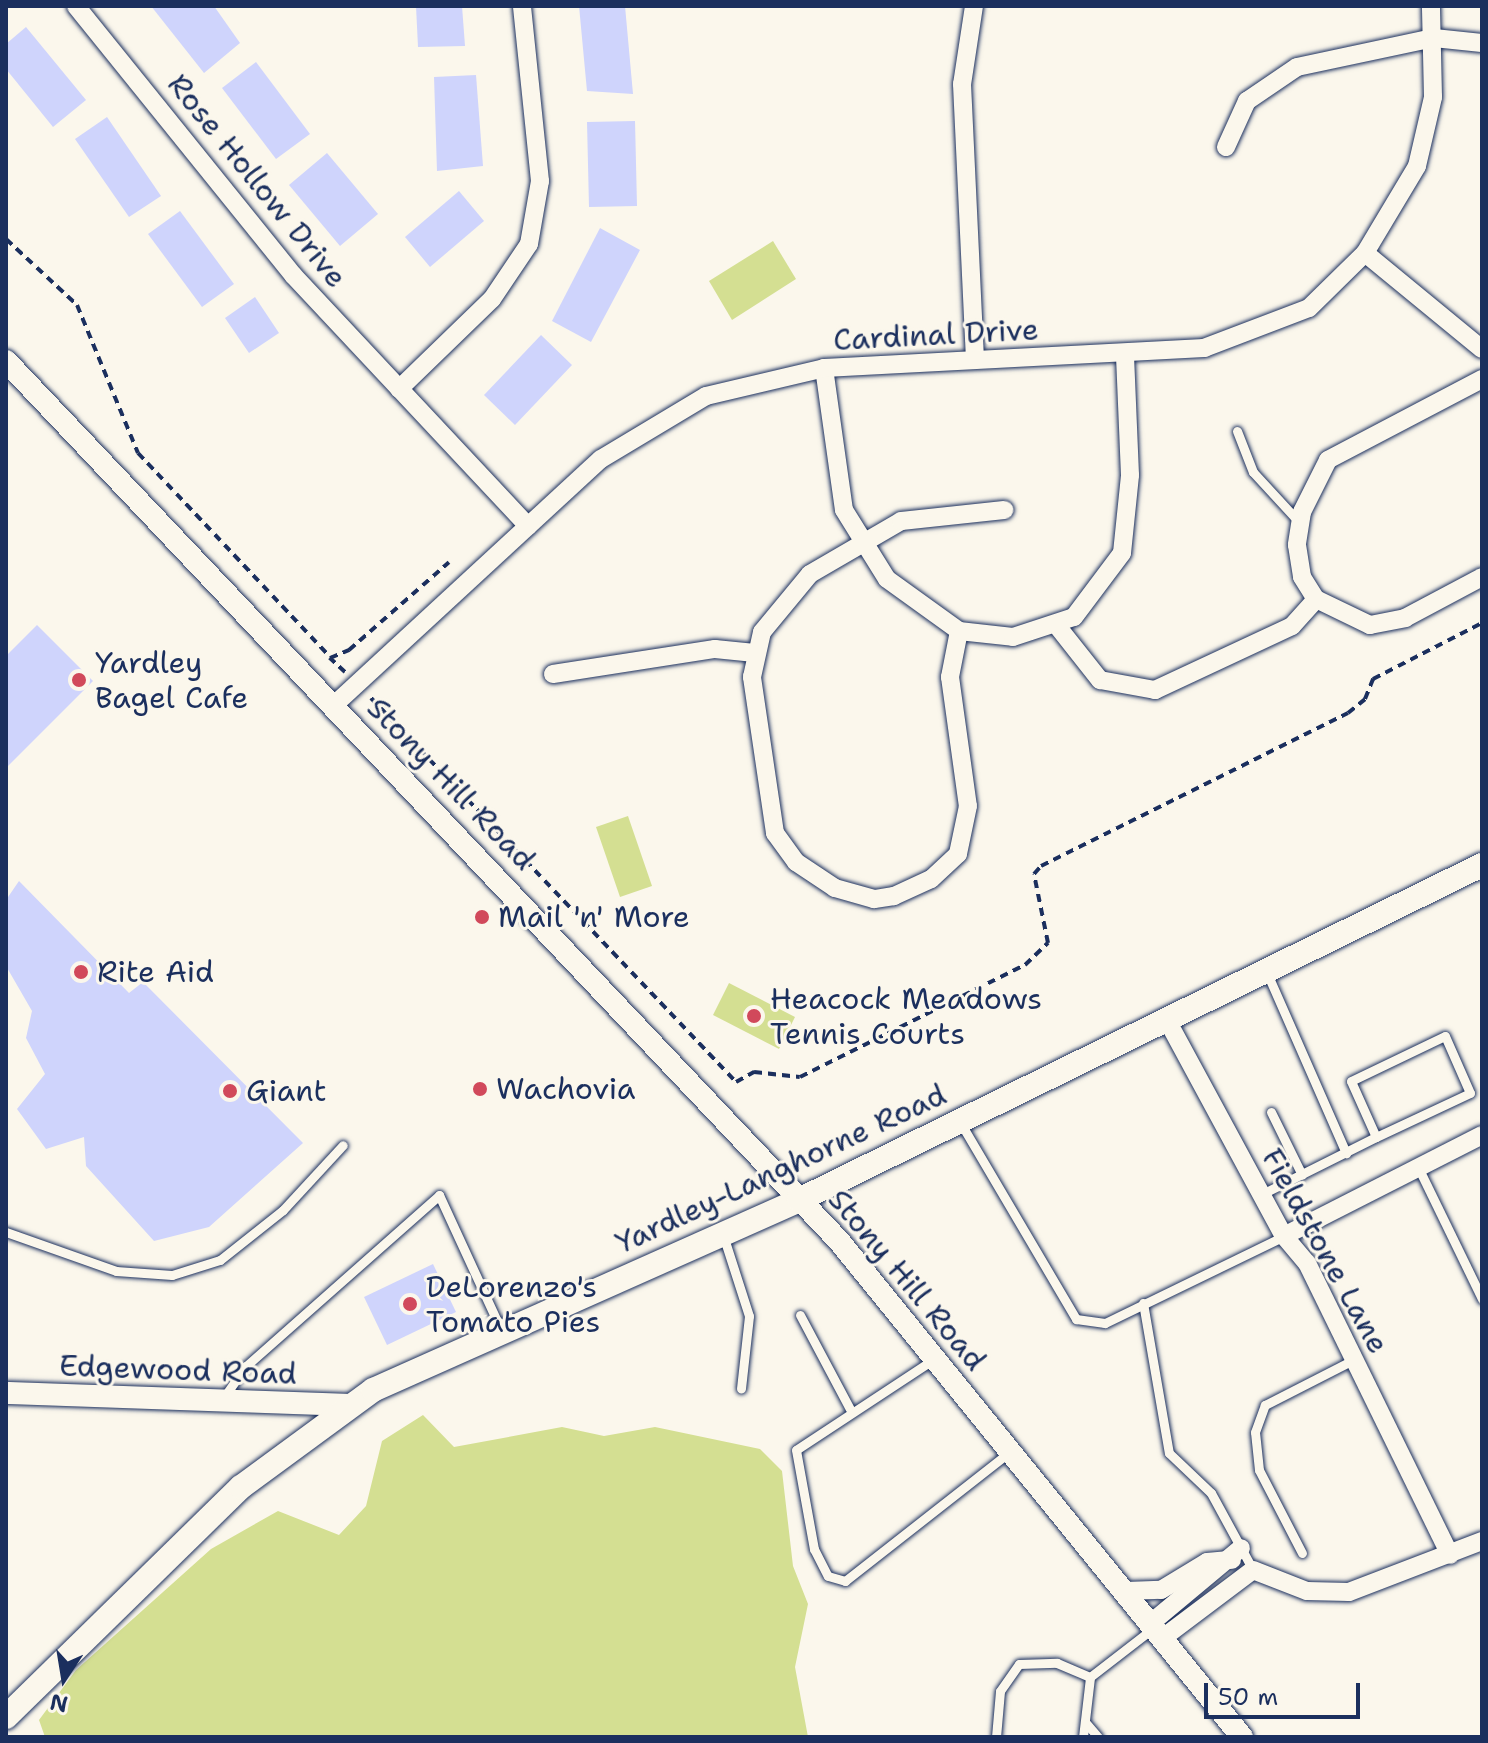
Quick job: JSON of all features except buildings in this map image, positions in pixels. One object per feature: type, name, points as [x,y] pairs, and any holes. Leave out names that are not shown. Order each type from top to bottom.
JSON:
[{"type":"main road","name":"Yardley-Langhorne Road","points":[[6,1717],[230,1497],[347,1405],[501,1331],[799,1200],[1482,865]]},
{"type":"street","name":"Rose Hollow Drive","points":[[76,6],[293,275],[528,526]]},
{"type":"street","points":[[399,389],[492,299],[529,244],[540,181],[522,6]]},
{"type":"street","points":[[974,6],[962,84],[975,360]]},
{"type":"street","name":"Cardinal Drive","points":[[333,706],[601,459],[675,410],[756,380],[824,368],[1204,348],[1254,334],[1309,308],[1365,253],[1417,166],[1433,97],[1431,6]]},
{"type":"street","points":[[1226,147],[1247,101],[1283,74],[1434,38],[1482,43]]},
{"type":"street","points":[[1365,253],[1482,349]]},
{"type":"street","points":[[824,368],[836,483],[861,543],[906,597],[959,631],[1013,637],[1058,627],[1109,578],[1126,540],[1125,354]]},
{"type":"street","name":"Stony Hill Road","points":[[6,361],[799,1200],[936,1357],[1008,1453],[1126,1591],[1242,1737]]},
{"type":"street","points":[[1482,379],[1338,451],[1322,468],[1299,522],[1299,567],[1316,599],[1355,622],[1381,625],[1482,577]]},
{"type":"street","points":[[959,631],[950,677],[968,806],[965,836],[931,879],[874,899],[814,876],[775,833],[755,653],[785,596],[861,543],[901,521],[1004,510]]},
{"type":"street","points":[[1058,627],[1089,673],[1114,687],[1155,690],[1292,626],[1316,599]]},
{"type":"street","points":[[553,674],[715,649],[755,653]]},
{"type":"street","name":"Fieldstone Lane","points":[[1167,1020],[1284,1236],[1307,1263],[1450,1555]]},
{"type":"street","points":[[1284,1236],[1417,1165],[1482,1135]]},
{"type":"street","name":"Edgewood Road","points":[[6,1393],[347,1405]]},
{"type":"street","points":[[1157,1629],[1253,1570],[1326,1594],[1450,1555],[1482,1541]]},
{"type":"street","points":[[1126,1591],[1161,1590],[1207,1562],[1237,1554]]},
{"type":"street","points":[[1157,1629],[1237,1554]]},
{"type":"lane","points":[[1237,431],[1253,472],[1299,522]]},
{"type":"lane","points":[[1266,971],[1346,1153]]},
{"type":"lane","points":[[1262,1194],[1470,1093],[1445,1036],[1351,1081],[1376,1137]]},
{"type":"lane","points":[[1271,1112],[1302,1175]]},
{"type":"lane","points":[[960,1122],[1076,1319],[1105,1323],[1284,1236]]},
{"type":"lane","points":[[6,1232],[116,1271],[172,1275],[220,1260],[283,1210],[343,1145]]},
{"type":"lane","points":[[1417,1165],[1482,1299]]},
{"type":"lane","points":[[223,1400],[246,1366],[439,1195],[501,1331]]},
{"type":"lane","points":[[723,1235],[749,1316],[741,1389]]},
{"type":"lane","points":[[1143,1303],[1169,1453],[1211,1493],[1237,1554],[1253,1570]]},
{"type":"lane","points":[[800,1315],[850,1409]]},
{"type":"lane","points":[[936,1357],[850,1409],[796,1450],[814,1549],[828,1576],[845,1581],[1008,1453]]},
{"type":"lane","points":[[1302,1553],[1259,1470],[1255,1432],[1265,1405],[1355,1359]]},
{"type":"lane","points":[[1083,1737],[1090,1677],[1157,1629]]},
{"type":"lane","points":[[996,1737],[1000,1691],[1019,1664],[1057,1663],[1090,1677]]},
{"type":"lane","points":[[1085,1722],[1098,1737]]},
{"type":"path","points":[[6,239],[77,305],[138,453],[736,1082],[754,1072],[800,1077],[1025,965],[1048,943],[1034,874],[1041,866],[1348,713],[1365,699],[1373,679],[1482,623]]},
{"type":"path","points":[[330,658],[349,650],[449,562]]},
{"type":"green space","points":[[773,241],[796,279],[732,320],[709,281]]},
{"type":"green space","points":[[628,816],[652,886],[620,897],[596,827]]},
{"type":"green space","name":"Heacock Meadows Tennis Courts","points":[[729,983],[795,1017],[779,1049],[713,1015]]},
{"type":"green space","points":[[423,1415],[454,1447],[562,1427],[604,1436],[655,1427],[760,1449],[782,1471],[793,1566],[808,1604],[795,1667],[808,1737],[45,1737],[39,1720],[76,1670],[211,1549],[278,1511],[339,1535],[366,1506],[382,1441]]},
{"type":"place","name":"Yardley Bagel Cafe","points":[[79,680]]},
{"type":"place","name":"Mail 'n' More","points":[[482,917]]},
{"type":"place","name":"Rite Aid","points":[[81,972]]},
{"type":"place","name":"Heacock Meadows Tennis Courts","points":[[754,1016]]},
{"type":"place","name":"Wachovia","points":[[480,1089]]},
{"type":"place","name":"Giant","points":[[230,1091]]},
{"type":"place","name":"DeLorenzo's Tomato Pies","points":[[410,1304]]}]
